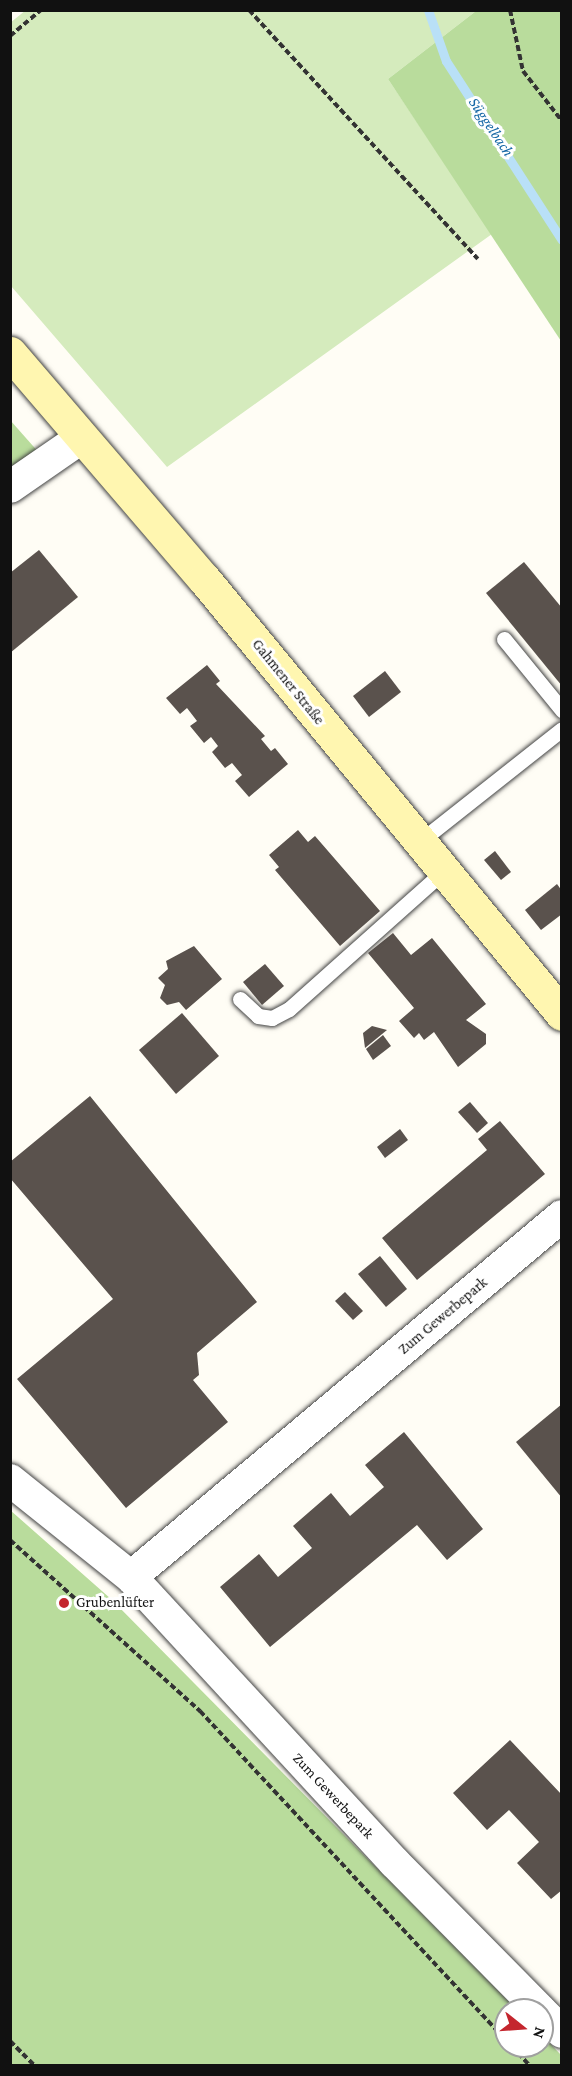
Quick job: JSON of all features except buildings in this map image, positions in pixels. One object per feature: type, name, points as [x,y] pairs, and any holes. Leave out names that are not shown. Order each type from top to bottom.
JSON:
[{"type":"main road","name":"Gahmener Straße","points":[[10,352],[81,438],[204,579],[561,1014]]},
{"type":"street","points":[[10,488],[81,438]]},
{"type":"street","name":"Zum Gewerbepark","points":[[131,1577],[561,1216]]},
{"type":"street","name":"Zum Gewerbepark","points":[[10,1480],[131,1577],[394,1862],[528,1998]]},
{"type":"lane","points":[[504,639],[561,710]]},
{"type":"lane","points":[[419,842],[561,729]]},
{"type":"lane","points":[[240,999],[258,1016],[272,1018],[289,1010],[445,870]]},
{"type":"path","points":[[10,36],[41,10]]},
{"type":"path","points":[[249,10],[477,259]]},
{"type":"path","points":[[510,10],[524,71],[561,121]]},
{"type":"path","points":[[10,1540],[200,1711],[494,2027]]},
{"type":"path","points":[[10,2041],[35,2066]]},
{"type":"green space","points":[[26,10],[476,11],[388,79],[492,234],[167,467],[11,286],[10,23]]},
{"type":"green space","points":[[476,11],[561,11],[561,341],[388,79]]},
{"type":"green space","points":[[10,420],[41,455],[11,467],[10,467]]},
{"type":"green space","points":[[10,1510],[111,1599],[505,1998],[494,1998],[494,2058],[554,2058],[554,2048],[561,2055],[561,2065],[11,2065]]},
{"type":"waterway","name":"Süggelbach","points":[[428,10],[446,61],[562,240]]},
{"type":"place","name":"Grubenlüfter","points":[[64,1603]]}]
